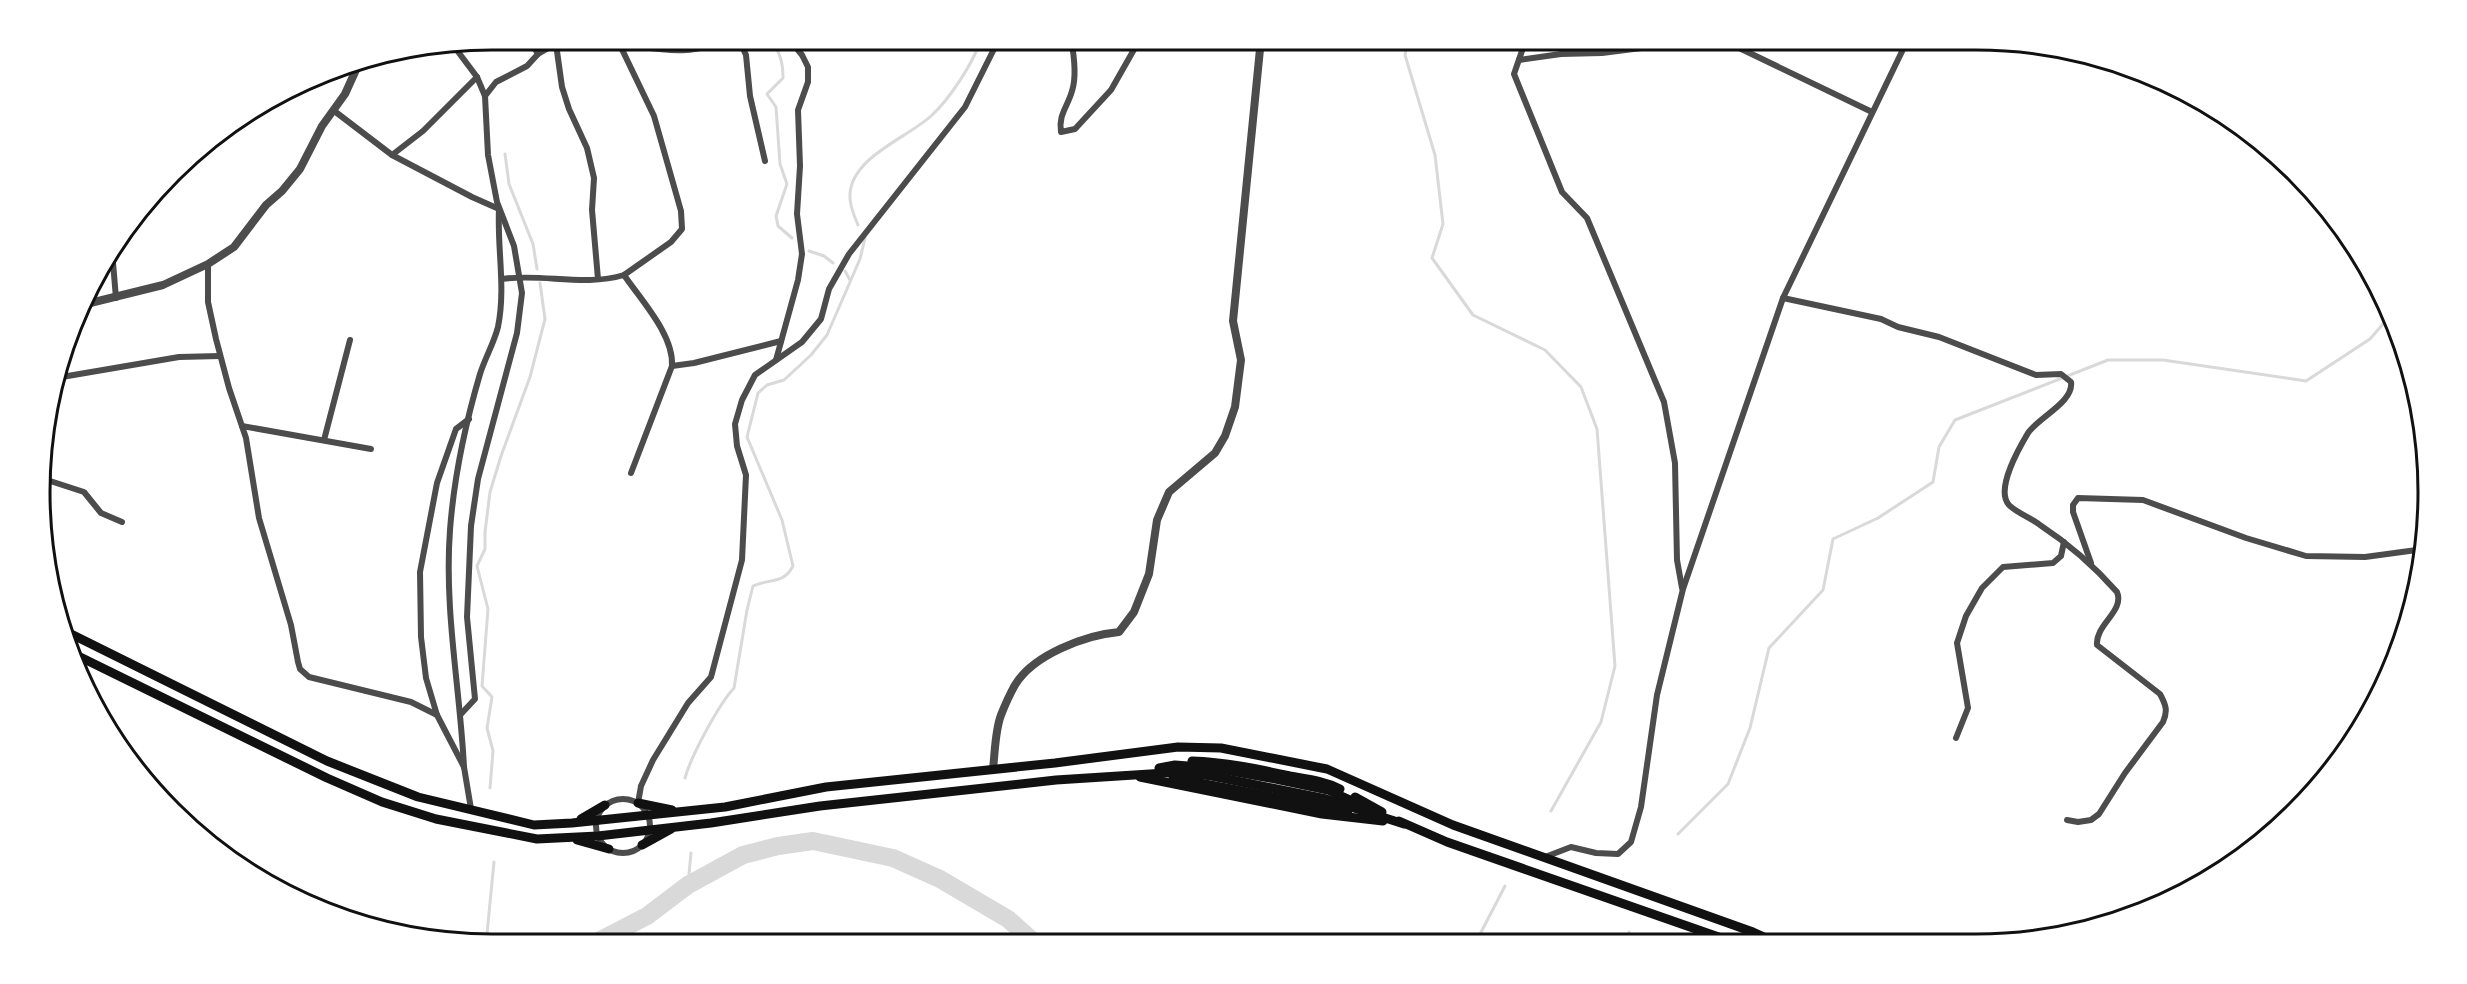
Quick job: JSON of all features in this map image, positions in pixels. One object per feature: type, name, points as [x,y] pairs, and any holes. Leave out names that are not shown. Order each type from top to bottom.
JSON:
[{"type":"highway","points":[[73,635],[327,761],[418,797],[534,825],[596,821],[725,807],[826,787],[1178,747],[1221,748],[1327,770],[1453,825],[1757,934]]},
{"type":"highway","points":[[82,659],[327,778],[382,802],[436,819],[537,839],[598,836],[820,806],[1056,780],[1181,772],[1326,799],[1404,824],[1458,846],[1709,934]]},
{"type":"highway","points":[[1126,774],[1175,760],[1214,762],[1248,768],[1329,784],[1404,824]]},
{"type":"highway","points":[[1126,774],[1322,814],[1404,824]]},
{"type":"highway","points":[[638,803],[680,812]]},
{"type":"highway","points":[[572,823],[605,806]]},
{"type":"highway","points":[[642,845],[675,827]]},
{"type":"highway","points":[[569,837],[609,849]]},
{"type":"street","points":[[536,50],[538,54]]},
{"type":"street","points":[[485,96],[496,82],[527,66],[545,50]]},
{"type":"street","points":[[557,50],[562,87],[587,148],[594,178],[592,210],[598,279]]},
{"type":"street","points":[[502,279],[519,276],[587,281],[624,276],[678,235],[682,220],[654,116],[622,50]]},
{"type":"street","points":[[744,50],[750,96],[765,161]]},
{"type":"street","points":[[776,361],[801,265],[797,214],[800,166],[798,110],[808,82],[808,67],[798,50]]},
{"type":"street","points":[[638,803],[641,786],[652,760],[688,703],[711,677],[742,560],[746,475],[737,446],[735,424],[742,400],[755,375],[802,342],[821,319],[829,289],[849,254],[965,107],[994,50]]},
{"type":"street","points":[[1073,50],[1073,90],[1059,121],[1061,132],[1075,129],[1111,90],[1134,50]]},
{"type":"street","points":[[993,769],[1000,717],[1016,684],[1036,664],[1056,650],[1104,634],[1119,632],[1134,612],[1149,574],[1157,520],[1169,492],[1215,453],[1225,436],[1234,406],[1240,360],[1233,321],[1260,50]]},
{"type":"street","points":[[1522,50],[1514,74],[1562,192],[1587,218],[1664,402],[1675,463],[1677,560],[1683,589]]},
{"type":"street","points":[[1519,60],[1561,54],[1626,50]]},
{"type":"street","points":[[1744,50],[1872,112]]},
{"type":"street","points":[[1545,857],[1571,847],[1596,853],[1618,854],[1631,842],[1641,807],[1657,695],[1683,589],[1783,298],[1903,50]]},
{"type":"street","points":[[457,51],[477,76],[485,96],[488,155],[499,209],[514,246],[522,293],[517,333],[478,479],[471,526],[467,617],[475,699],[461,714]]},
{"type":"street","points":[[92,303],[163,285],[208,264],[234,248],[266,205],[300,169],[333,110],[345,94],[355,71]]},
{"type":"street","points":[[392,155],[423,130],[477,76]]},
{"type":"street","points":[[333,110],[392,155],[499,209]]},
{"type":"street","points":[[471,809],[464,767],[461,714],[452,639],[448,586],[450,532],[468,418],[480,373],[497,330],[502,302],[498,238],[499,209]]},
{"type":"street","points":[[113,264],[117,298]]},
{"type":"street","points":[[208,264],[208,302],[220,356],[242,426],[259,518],[291,625],[300,669],[309,677],[411,702],[437,715]]},
{"type":"street","points":[[624,276],[672,349],[672,366],[631,473]]},
{"type":"street","points":[[1783,298],[1881,319],[1898,327],[1939,337],[2036,375],[2061,374],[2071,382],[2072,389],[2069,395],[2054,411],[2043,416],[2029,433],[2005,483],[2004,499],[2010,506],[2091,563],[2119,597],[2117,605],[2099,632],[2097,645],[2101,651],[2160,694],[2166,704],[2167,713],[2163,722],[2125,772],[2099,814],[2091,820],[2078,822],[2067,820]]},
{"type":"street","points":[[324,440],[350,340]]},
{"type":"street","points":[[672,366],[694,363],[781,341]]},
{"type":"street","points":[[65,376],[179,357],[220,356]]},
{"type":"street","points":[[464,767],[437,715],[424,664],[420,572],[437,483],[456,429],[468,418]]},
{"type":"street","points":[[242,426],[371,449]]},
{"type":"street","points":[[50,481],[84,492],[101,513],[122,522]]},
{"type":"street","points":[[2091,563],[2073,512],[2073,505],[2078,498],[2143,500],[2246,538],[2306,556],[2365,557],[2414,550]]},
{"type":"street","points":[[1956,738],[1968,708],[1957,643],[1966,616],[1982,588],[2003,567],[2053,563],[2061,556],[2064,542]]},
{"type":"street","points":[[621,799],[638,803],[648,815],[650,830],[642,845],[626,853],[609,849],[598,836],[596,821],[605,806],[621,799]]},
{"type":"waterway","points":[[777,50],[783,78],[767,94],[776,107],[780,164],[787,184],[776,216],[778,226],[792,238]]},
{"type":"waterway","points":[[858,225],[853,214],[850,194],[853,181],[860,169],[882,149],[921,124],[938,109],[953,91],[977,50]]},
{"type":"waterway","points":[[1406,50],[1405,55],[1435,155],[1443,224],[1432,258],[1473,315],[1545,350],[1581,387],[1597,429],[1615,666],[1601,722],[1551,811]]},
{"type":"waterway","points":[[505,154],[509,184],[533,244],[537,269]]},
{"type":"waterway","points":[[685,778],[706,731],[734,688],[753,586],[780,579],[793,566],[782,520],[747,437],[758,393],[767,385],[784,380],[811,355],[827,335],[860,259],[865,238]]},
{"type":"waterway","points":[[809,251],[824,256],[833,263]]},
{"type":"waterway","points":[[845,271],[850,280]]},
{"type":"waterway","points":[[490,788],[493,751],[487,728],[492,697],[482,686],[488,609],[477,566],[485,549],[490,492],[530,377],[545,319],[540,283]]},
{"type":"waterway","points":[[1678,834],[1728,784],[1750,728],[1769,648],[1823,590],[1833,539],[1878,518],[1933,482],[1939,447],[1955,420],[2108,360],[2163,360],[2306,381],[2370,339],[2384,323]]},
{"type":"waterway","points":[[612,934],[647,916],[688,885],[743,855],[778,846],[813,841],[893,858],[940,879],[1008,919],[1025,934]]},
{"type":"waterway","points":[[688,885],[691,853]]},
{"type":"waterway","points":[[487,934],[494,862]]},
{"type":"waterway","points":[[1480,934],[1505,886]]}]
